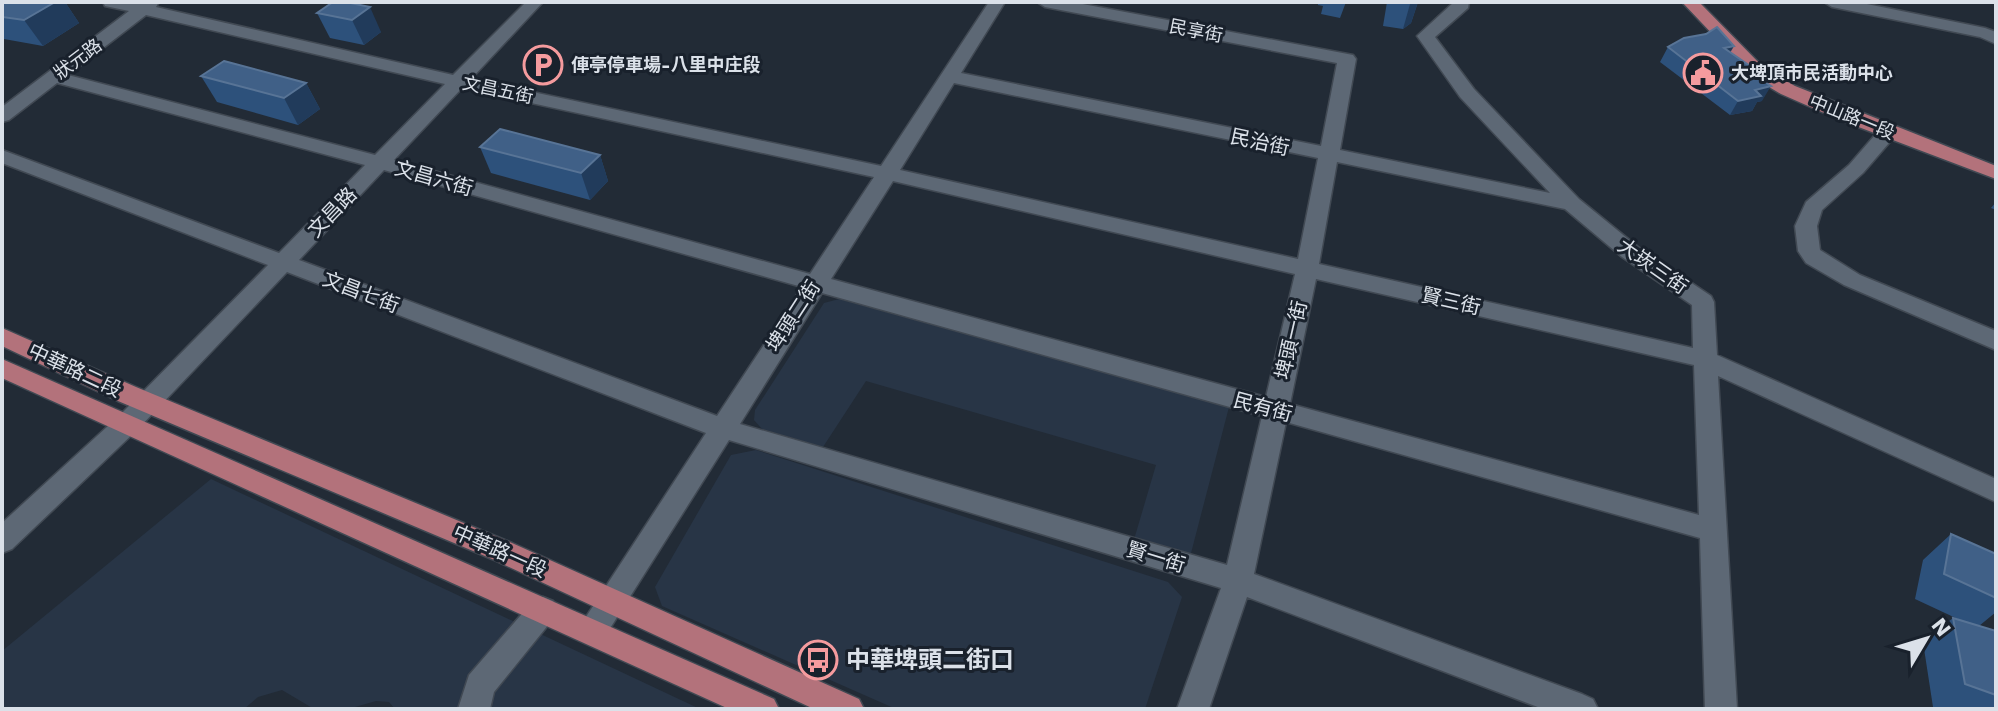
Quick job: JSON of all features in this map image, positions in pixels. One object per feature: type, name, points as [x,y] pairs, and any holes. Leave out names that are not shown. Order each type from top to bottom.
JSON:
[{"type":"main road","name":"中山路一段","points":[[1690,2],[1760,74],[1799,95],[1996,173]]},
{"type":"main road","name":"中華路二段","points":[[2,336],[139,412]]},
{"type":"main road","name":"中華路二段","points":[[2,368],[139,412]]},
{"type":"main road","name":"中華路一段","points":[[139,412],[502,551],[848,709]]},
{"type":"main road","name":"中華路一段","points":[[139,412],[543,610],[763,709]]},
{"type":"street","name":"文昌五街","points":[[111,2],[148,6],[458,82],[885,173]]},
{"type":"street","name":"文昌路","points":[[2,541],[139,412],[535,2]]},
{"type":"street","name":"埤頭二街","points":[[592,632],[997,2]]},
{"type":"street","name":"民享街","points":[[1045,2],[1347,59]]},
{"type":"street","points":[[1832,2],[1985,33],[1996,39]]},
{"type":"street","name":"大崁三街","points":[[1461,3],[1426,36],[1467,93],[1572,204],[1630,252],[1703,302],[1721,709]]},
{"type":"street","name":"狀元路","points":[[2,116],[148,6]]},
{"type":"street","name":"埤頭一街","points":[[1193,709],[1238,581],[1307,269],[1347,59]]},
{"type":"street","name":"民治街","points":[[948,76],[1572,204]]},
{"type":"street","name":"文昌六街","points":[[54,77],[380,163],[813,284]]},
{"type":"street","points":[[1888,132],[1856,169],[1813,207],[1806,226],[1809,251],[1814,258],[1852,280],[1996,341]]},
{"type":"street","name":"文昌七街","points":[[2,156],[721,428]]},
{"type":"street","name":"賢三街","points":[[885,173],[1704,359],[1996,491]]},
{"type":"street","name":"民有街","points":[[813,284],[1712,530]]},
{"type":"street","name":"賢一街","points":[[721,428],[1238,581],[1582,709]]},
{"type":"street","points":[[474,709],[480,685],[543,610]]},
{"type":"shaded area","points":[[839,299],[1229,407],[1190,557],[1133,543],[1156,465],[866,381],[823,447],[762,429],[754,420],[755,410],[824,303]]},
{"type":"shaded area","points":[[756,450],[1168,582],[1182,597],[1145,709],[896,709],[662,606],[655,587],[731,455]]},
{"type":"shaded area","points":[[211,479],[700,709],[395,709],[389,702],[376,701],[348,709],[314,709],[282,690],[258,697],[244,709],[2,709],[2,651]]},
{"type":"building","points":[[55,2],[24,20],[2,17],[2,4]]},
{"type":"building","points":[[333,2],[370,7],[352,20],[317,13]]},
{"type":"building","points":[[1717,27],[1734,46],[1724,48],[1753,68],[1748,70],[1771,86],[1755,90],[1761,96],[1738,101],[1668,47]]},
{"type":"building","points":[[224,61],[306,83],[284,98],[201,76]]},
{"type":"building","points":[[500,129],[600,155],[581,173],[480,147]]},
{"type":"building","points":[[1951,534],[1996,554],[1996,598],[1944,574]]},
{"type":"building","points":[[1953,618],[1996,631],[1996,695],[1965,684]]},
{"type":"place","name":"俥亭停車場-八里中庄段","points":[[543,65]]},
{"type":"place","name":"大埤頂市民活動中心","points":[[1703,73]]},
{"type":"place","name":"中華埤頭二街口","points":[[818,660]]}]
